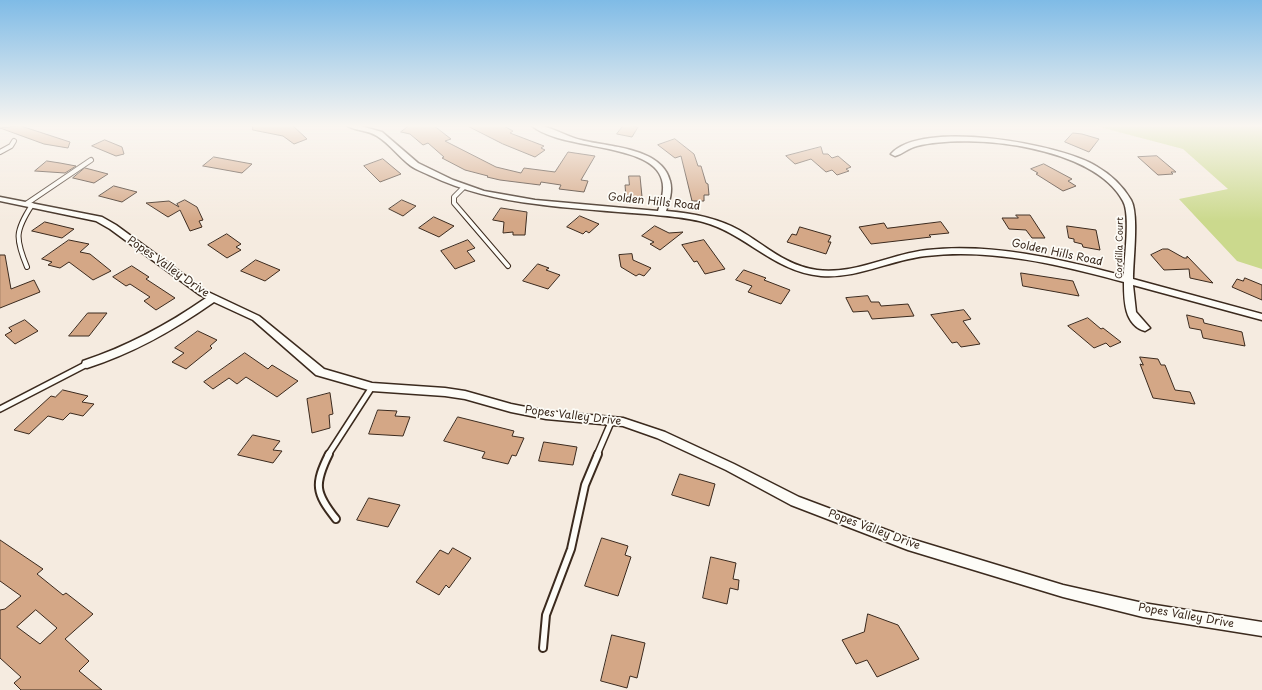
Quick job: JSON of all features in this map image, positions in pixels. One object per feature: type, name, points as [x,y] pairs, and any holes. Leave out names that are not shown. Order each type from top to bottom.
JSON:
[{"type":"street","name":"Golden Hills Road","points":[[406,157],[415,165],[464,187],[517,199],[662,213],[704,219],[724,226],[744,236],[776,260],[795,268],[813,272],[831,274],[854,272],[902,257],[944,252],[975,251],[1007,253],[1046,260],[1262,317]]},
{"type":"street","points":[[641,157],[650,161],[661,171],[667,184],[662,213]]},
{"type":"street","name":"Cordilla Court","points":[[1070,157],[1095,170],[1121,192],[1130,208],[1129,281],[1131,313],[1145,328]]},
{"type":"street","name":"Popes Valley Drive","points":[[0,199],[99,220],[113,227],[213,298],[256,318],[320,372],[345,381],[372,387],[444,392],[546,415],[612,420],[640,427],[661,435],[730,467],[796,501],[908,544],[1063,590],[1106,601],[1144,610],[1262,629]]},
{"type":"street","points":[[87,364],[116,355],[159,335],[213,298]]},
{"type":"lane","points":[[27,267],[16,238],[29,204],[91,160]]},
{"type":"lane","points":[[464,187],[454,197],[454,203],[508,266]]},
{"type":"lane","points":[[0,409],[87,364]]},
{"type":"lane","points":[[336,519],[323,503],[318,492],[317,482],[332,448],[372,387]]},
{"type":"lane","points":[[543,648],[546,615],[572,549],[585,485],[612,420]]},
{"type":"green space","points":[[1192,157],[1262,157],[1262,269],[1237,261],[1179,199],[1228,189]]},
{"type":"building","points":[[214,157],[252,164],[242,173],[203,166]]},
{"type":"building","points":[[477,157],[496,167],[521,173],[524,168],[555,172],[565,157],[594,157],[581,180],[588,181],[584,192],[559,189],[561,185],[541,182],[540,185],[487,177],[488,176],[465,170],[442,158]]},
{"type":"building","points":[[681,157],[695,157],[698,166],[701,166],[706,183],[708,184],[709,195],[704,195],[704,201],[692,201]]},
{"type":"building","points":[[787,157],[839,157],[851,167],[846,169],[849,171],[837,175],[832,170],[826,172],[811,159],[795,164]]},
{"type":"building","points":[[1138,157],[1158,157],[1176,172],[1171,172],[1173,174],[1158,175]]},
{"type":"building","points":[[383,159],[401,174],[380,182],[364,166]]},
{"type":"building","points":[[47,161],[76,166],[65,173],[35,171]]},
{"type":"building","points":[[1044,164],[1072,179],[1068,181],[1076,186],[1063,191],[1036,174],[1038,173],[1031,169]]},
{"type":"building","points":[[85,168],[108,174],[94,183],[73,178]]},
{"type":"building","points":[[629,176],[640,176],[642,197],[626,197],[625,185],[629,185]]},
{"type":"building","points":[[114,186],[137,192],[122,202],[99,196]]},
{"type":"building","points":[[185,200],[197,207],[203,220],[199,221],[202,227],[190,231],[180,210],[168,217],[146,203],[169,201],[179,207],[177,204]]},
{"type":"building","points":[[402,200],[416,206],[403,216],[389,209]]},
{"type":"building","points":[[501,208],[527,212],[525,235],[513,235],[513,232],[503,233],[504,222],[493,220]]},
{"type":"building","points":[[1016,215],[1030,215],[1045,238],[1032,238],[1026,230],[1009,229],[1002,218],[1018,218]]},
{"type":"building","points":[[580,216],[599,224],[589,233],[586,231],[583,234],[567,227]]},
{"type":"building","points":[[434,217],[454,226],[439,237],[419,228]]},
{"type":"building","points":[[45,222],[74,229],[62,238],[32,231]]},
{"type":"building","points":[[941,222],[949,233],[929,235],[931,237],[871,244],[859,227],[884,223],[887,228]]},
{"type":"building","points":[[655,226],[669,233],[683,232],[660,250],[650,244],[654,242],[642,236]]},
{"type":"building","points":[[1067,226],[1096,230],[1100,250],[1083,247],[1082,244],[1074,242],[1074,239],[1069,238]]},
{"type":"building","points":[[800,227],[831,236],[828,242],[831,242],[826,254],[787,242],[792,234],[796,235]]},
{"type":"building","points":[[227,234],[241,244],[236,247],[241,250],[227,258],[208,245]]},
{"type":"building","points":[[69,240],[89,244],[80,252],[90,254],[111,271],[93,280],[69,262],[60,268],[48,265],[52,262],[42,259]]},
{"type":"building","points":[[468,240],[475,248],[467,251],[475,261],[455,269],[441,251]]},
{"type":"building","points":[[704,240],[725,269],[705,274],[697,261],[694,262],[682,245]]},
{"type":"building","points":[[1163,249],[1168,249],[1184,258],[1187,258],[1187,256],[1213,283],[1190,278],[1189,269],[1164,270],[1151,255]]},
{"type":"building","points":[[632,254],[633,260],[651,268],[644,276],[639,274],[636,276],[621,267],[619,255]]},
{"type":"building","points":[[0,255],[5,255],[11,289],[34,280],[40,292],[0,308]]},
{"type":"building","points":[[256,260],[280,270],[265,281],[241,271]]},
{"type":"building","points":[[538,264],[549,268],[546,270],[560,275],[548,289],[523,281]]},
{"type":"building","points":[[132,266],[149,277],[146,279],[175,298],[156,310],[144,301],[150,297],[130,284],[126,286],[113,277]]},
{"type":"building","points":[[744,270],[766,278],[764,280],[790,290],[781,304],[748,292],[752,286],[736,280]]},
{"type":"building","points":[[1021,273],[1073,281],[1079,296],[1023,286]]},
{"type":"building","points":[[1245,278],[1262,285],[1262,300],[1232,287],[1237,279],[1243,281]]},
{"type":"building","points":[[868,296],[871,302],[879,302],[881,306],[908,304],[914,316],[872,319],[868,311],[853,312],[846,298]]},
{"type":"building","points":[[964,310],[971,319],[963,321],[980,344],[961,347],[957,342],[952,343],[931,315]]},
{"type":"building","points":[[88,313],[107,313],[89,336],[69,336]]},
{"type":"building","points":[[1187,315],[1203,319],[1204,323],[1242,332],[1245,346],[1203,338],[1201,330],[1190,328]]},
{"type":"building","points":[[1088,318],[1101,329],[1103,328],[1121,342],[1110,347],[1106,343],[1094,348],[1068,326]]},
{"type":"building","points":[[25,320],[38,331],[15,344],[5,335],[12,331],[9,328]]},
{"type":"building","points":[[198,331],[217,340],[210,346],[212,348],[186,369],[172,362],[184,353],[175,348]]},
{"type":"building","points":[[245,353],[268,369],[272,365],[298,381],[277,397],[246,377],[237,384],[229,378],[213,389],[204,382]]},
{"type":"building","points":[[1140,357],[1158,359],[1161,365],[1165,365],[1175,390],[1190,392],[1195,404],[1153,398],[1140,364],[1143,365]]},
{"type":"building","points":[[63,390],[88,396],[82,402],[94,404],[83,416],[70,413],[63,420],[48,416],[29,434],[14,430],[51,396],[55,397]]},
{"type":"building","points":[[330,393],[333,414],[329,415],[330,428],[312,433],[307,399]]},
{"type":"building","points":[[378,410],[397,411],[395,416],[410,417],[403,436],[369,434]]},
{"type":"building","points":[[458,417],[514,431],[512,436],[524,438],[516,456],[512,455],[508,464],[482,458],[485,452],[444,441]]},
{"type":"building","points":[[253,435],[280,441],[273,450],[282,451],[273,463],[238,455]]},
{"type":"building","points":[[544,442],[577,447],[573,465],[539,461]]},
{"type":"building","points":[[680,474],[715,484],[709,506],[672,495]]},
{"type":"building","points":[[369,498],[400,505],[388,527],[357,520]]},
{"type":"building","points":[[602,538],[628,546],[625,555],[631,557],[618,596],[585,586]]},
{"type":"building","points":[[0,540],[43,569],[37,574],[63,595],[66,593],[93,614],[65,639],[89,661],[79,671],[102,690],[21,690],[14,683],[21,677],[0,658],[0,610],[5,609],[21,596],[0,581]],"holes":[[[36,610],[57,628],[40,644],[17,627]]]},
{"type":"building","points":[[453,548],[471,558],[449,588],[446,585],[439,595],[416,582],[440,550],[448,554]]},
{"type":"building","points":[[711,557],[736,563],[733,579],[739,580],[738,590],[730,588],[727,604],[703,598]]},
{"type":"building","points":[[868,614],[898,625],[919,659],[877,677],[867,660],[856,664],[842,640],[864,632]]},
{"type":"building","points":[[612,635],[645,643],[637,678],[630,676],[627,688],[601,681]]}]
